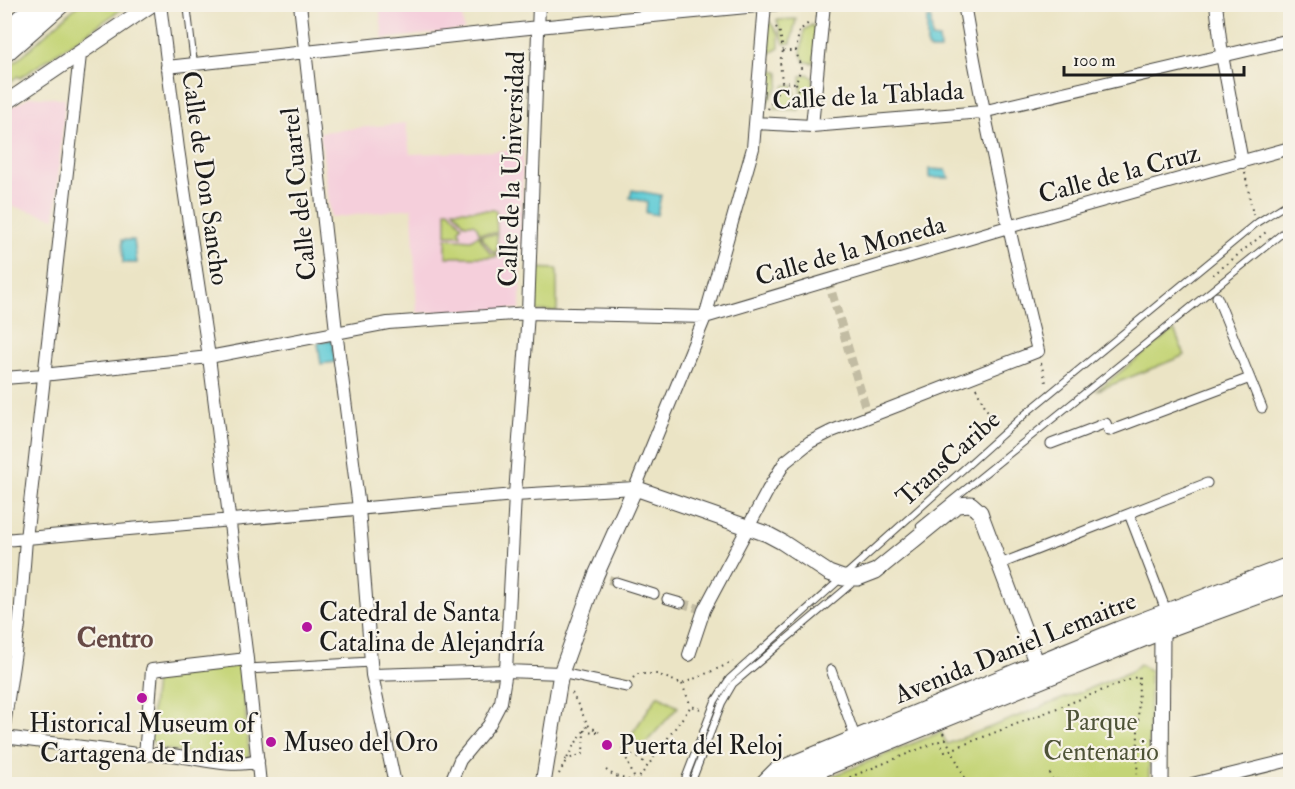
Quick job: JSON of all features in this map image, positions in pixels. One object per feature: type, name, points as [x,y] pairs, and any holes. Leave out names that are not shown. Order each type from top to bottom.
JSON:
[{"type":"main road","points":[[4,33],[37,4]]},
{"type":"main road","points":[[4,54],[61,4]]},
{"type":"main road","name":"Avenida Daniel Lemaitre","points":[[764,784],[776,772],[856,739],[1040,672],[1165,622],[1290,566]]},
{"type":"main road","name":"Avenida Daniel Lemaitre","points":[[1165,622],[1290,583]]},
{"type":"main road","name":"Avenida Daniel Lemaitre","points":[[782,784],[938,722],[1040,672]]},
{"type":"street","points":[[4,104],[80,55],[152,4]]},
{"type":"street","name":"Calle de Don Sancho","points":[[160,4],[178,149],[209,357],[260,784]]},
{"type":"street","name":"Calle del Cuartel","points":[[300,4],[336,331],[359,508],[372,669],[395,784]]},
{"type":"street","name":"Calle de la Universidad","points":[[450,784],[460,760],[489,725],[501,702],[506,671],[515,495],[528,313],[539,4]]},
{"type":"street","points":[[167,67],[778,4]]},
{"type":"street","points":[[689,655],[704,610],[768,490],[786,462],[810,442],[868,416],[1038,351],[982,111],[964,4]]},
{"type":"street","points":[[1216,4],[1222,55],[1242,162]]},
{"type":"street","points":[[543,784],[561,673],[596,575],[635,488],[705,317],[753,148],[757,123],[765,5]]},
{"type":"street","points":[[812,126],[824,9]]},
{"type":"street","name":"Calle de la Tablada","points":[[757,123],[812,126],[982,111],[1290,40]]},
{"type":"street","points":[[4,726],[20,618],[43,375],[80,55]]},
{"type":"street","name":"Calle de la Cruz","points":[[1008,227],[1290,148]]},
{"type":"street","name":"Calle de la Moneda","points":[[4,378],[209,357],[336,331],[388,323],[528,313],[705,317],[1008,227]]},
{"type":"street","points":[[1216,297],[1262,408]]},
{"type":"street","points":[[1051,444],[1106,423],[1109,431],[1250,378]]},
{"type":"street","points":[[1000,564],[1207,483]]},
{"type":"street","points":[[4,540],[515,495],[635,488],[749,527],[782,542],[829,573],[850,578],[876,571],[957,506],[971,504],[982,518],[1040,672]]},
{"type":"street","points":[[1129,514],[1165,622],[1161,784]]},
{"type":"street","points":[[616,582],[654,594]]},
{"type":"street","points":[[668,599],[681,603]]},
{"type":"street","points":[[145,755],[152,670],[247,664],[506,671],[561,673],[627,687]]},
{"type":"street","points":[[831,670],[856,739]]},
{"type":"street","points":[[4,737],[145,755],[161,753],[244,765],[258,761]]},
{"type":"street","points":[[1192,784],[1290,760]]},
{"type":"lane","points":[[187,4],[194,64]]},
{"type":"lane","name":"TransCaribe","points":[[691,784],[722,704],[733,684],[1034,407],[1258,222],[1290,202]]},
{"type":"lane","name":"TransCaribe","points":[[682,784],[715,701],[729,679],[850,578],[1290,227]]},
{"type":"path","points":[[782,82],[796,83],[801,68],[796,51],[800,31],[824,9]]},
{"type":"path","points":[[757,123],[773,103],[782,82],[780,61],[783,51],[796,51]]},
{"type":"path","points":[[1242,162],[1254,217]]},
{"type":"path","points":[[1213,275],[1266,232]]},
{"type":"path","points":[[1038,351],[1047,386]]},
{"type":"path","points":[[971,377],[998,432]]},
{"type":"path","points":[[627,687],[637,674],[657,674],[682,684],[736,661]]},
{"type":"path","points":[[833,784],[939,741],[945,752],[1138,676],[1137,784]]},
{"type":"path","points":[[682,684],[691,706]]},
{"type":"path","points":[[572,693],[588,725],[599,732],[584,731]]},
{"type":"path","points":[[691,706],[701,709]]},
{"type":"path","points":[[636,782],[691,706]]},
{"type":"path","points":[[938,722],[968,784]]},
{"type":"path","points":[[558,776],[565,760],[588,725]]},
{"type":"path","points":[[565,760],[583,754],[584,731]]},
{"type":"path","points":[[636,782],[622,748],[648,765]]},
{"type":"path","points":[[606,770],[615,776],[639,784]]},
{"type":"path","points":[[1050,773],[1053,784]]},
{"type":"shaded area","points":[[205,4],[275,4],[275,5],[205,12]]},
{"type":"shaded area","points":[[379,5],[461,5],[464,30],[383,39]]},
{"type":"shaded area","points":[[31,96],[65,99],[55,218],[5,204],[4,111]]},
{"type":"shaded area","points":[[406,123],[410,154],[523,150],[520,309],[417,313],[412,208],[331,218],[320,132]]},
{"type":"green space","points":[[78,5],[128,5],[20,78],[18,76],[5,85],[5,71]]},
{"type":"green space","points":[[796,19],[791,43],[784,44],[777,20]]},
{"type":"green space","points":[[768,20],[779,34],[779,48],[765,56]]},
{"type":"green space","points":[[812,25],[818,31],[814,63],[805,62],[801,54],[804,30]]},
{"type":"green space","points":[[764,65],[779,73],[779,86],[763,108]]},
{"type":"green space","points":[[808,74],[813,78],[812,100],[806,107],[801,97],[801,76]]},
{"type":"green space","points":[[785,85],[793,85],[799,110],[774,109]]},
{"type":"green space","points":[[446,210],[449,210],[462,225],[459,230],[461,235],[446,235]]},
{"type":"green space","points":[[453,210],[496,210],[497,233],[479,233],[477,227],[473,224],[465,224]]},
{"type":"green space","points":[[478,235],[490,253],[497,254],[497,257],[446,257],[446,238],[471,240]]},
{"type":"green space","points":[[480,235],[497,235],[497,252],[492,251]]},
{"type":"green space","points":[[531,268],[557,269],[557,311],[530,311]]},
{"type":"green space","points":[[1174,330],[1185,355],[1096,391]]},
{"type":"green space","points":[[241,662],[250,762],[160,749],[149,739],[156,670]]},
{"type":"green space","name":"Parque Centenario","points":[[1140,664],[1150,671],[1149,784],[813,784],[941,732],[947,744],[1113,679],[1132,671]]},
{"type":"green space","points":[[658,695],[678,707],[642,747],[629,738]]},
{"type":"water","points":[[931,18],[932,38],[939,39],[940,50],[931,50],[927,47],[927,19]]},
{"type":"water","points":[[929,169],[946,170],[949,178],[929,178]]},
{"type":"water","points":[[632,190],[661,195],[657,215],[646,213],[647,202],[630,198]]},
{"type":"water","points":[[122,240],[134,240],[137,263],[123,263]]},
{"type":"water","points":[[332,340],[335,362],[321,364],[318,343]]},
{"type":"tunnel","points":[[828,280],[868,416]]},
{"type":"tunnel","points":[[596,575],[616,582]]},
{"type":"tunnel","points":[[681,603],[704,610]]},
{"type":"place","name":"Catedral de Santa Catalina de Alejandría","points":[[307,627]]},
{"type":"place","name":"Historical Museum of Cartagena de Indias","points":[[142,698]]},
{"type":"place","name":"Museo del Oro","points":[[271,742]]},
{"type":"place","name":"Puerta del Reloj","points":[[607,745]]},
{"type":"district","name":"Centro","points":[[115,638]]}]
